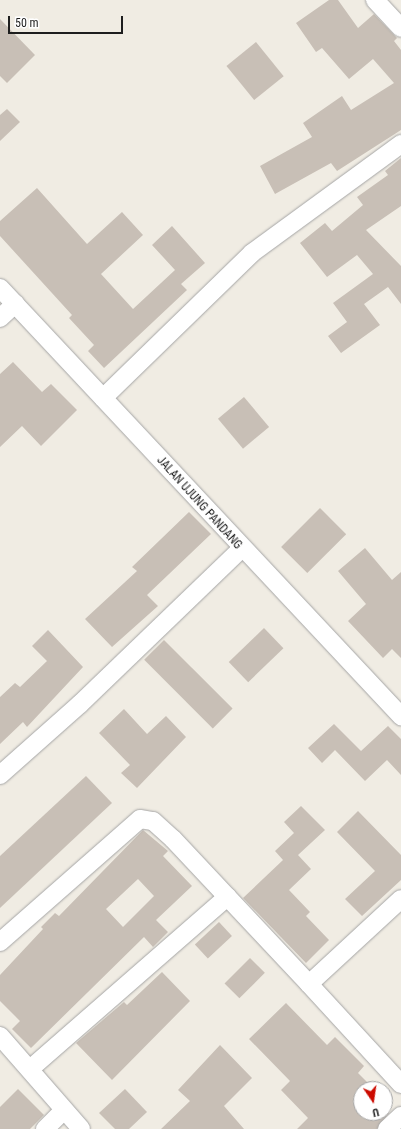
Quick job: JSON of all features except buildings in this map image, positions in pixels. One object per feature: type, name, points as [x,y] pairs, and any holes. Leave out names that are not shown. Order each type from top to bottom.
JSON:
[{"type":"street","points":[[375,0],[401,28]]},
{"type":"street","points":[[103,398],[247,258],[401,144]]},
{"type":"street","name":"JALAN UJUNG PANDANG","points":[[0,288],[241,549],[401,715]]},
{"type":"street","points":[[0,318],[15,304]]},
{"type":"street","points":[[0,775],[80,704],[241,549]]},
{"type":"street","points":[[0,942],[140,819],[153,821],[227,897],[401,1084]]},
{"type":"street","points":[[30,1069],[227,897]]},
{"type":"street","points":[[309,984],[401,900]]},
{"type":"street","points":[[0,1036],[30,1069],[63,1111],[81,1129]]},
{"type":"street","points":[[45,1129],[63,1111]]},
{"type":"street","points":[[387,1129],[401,1116]]}]
